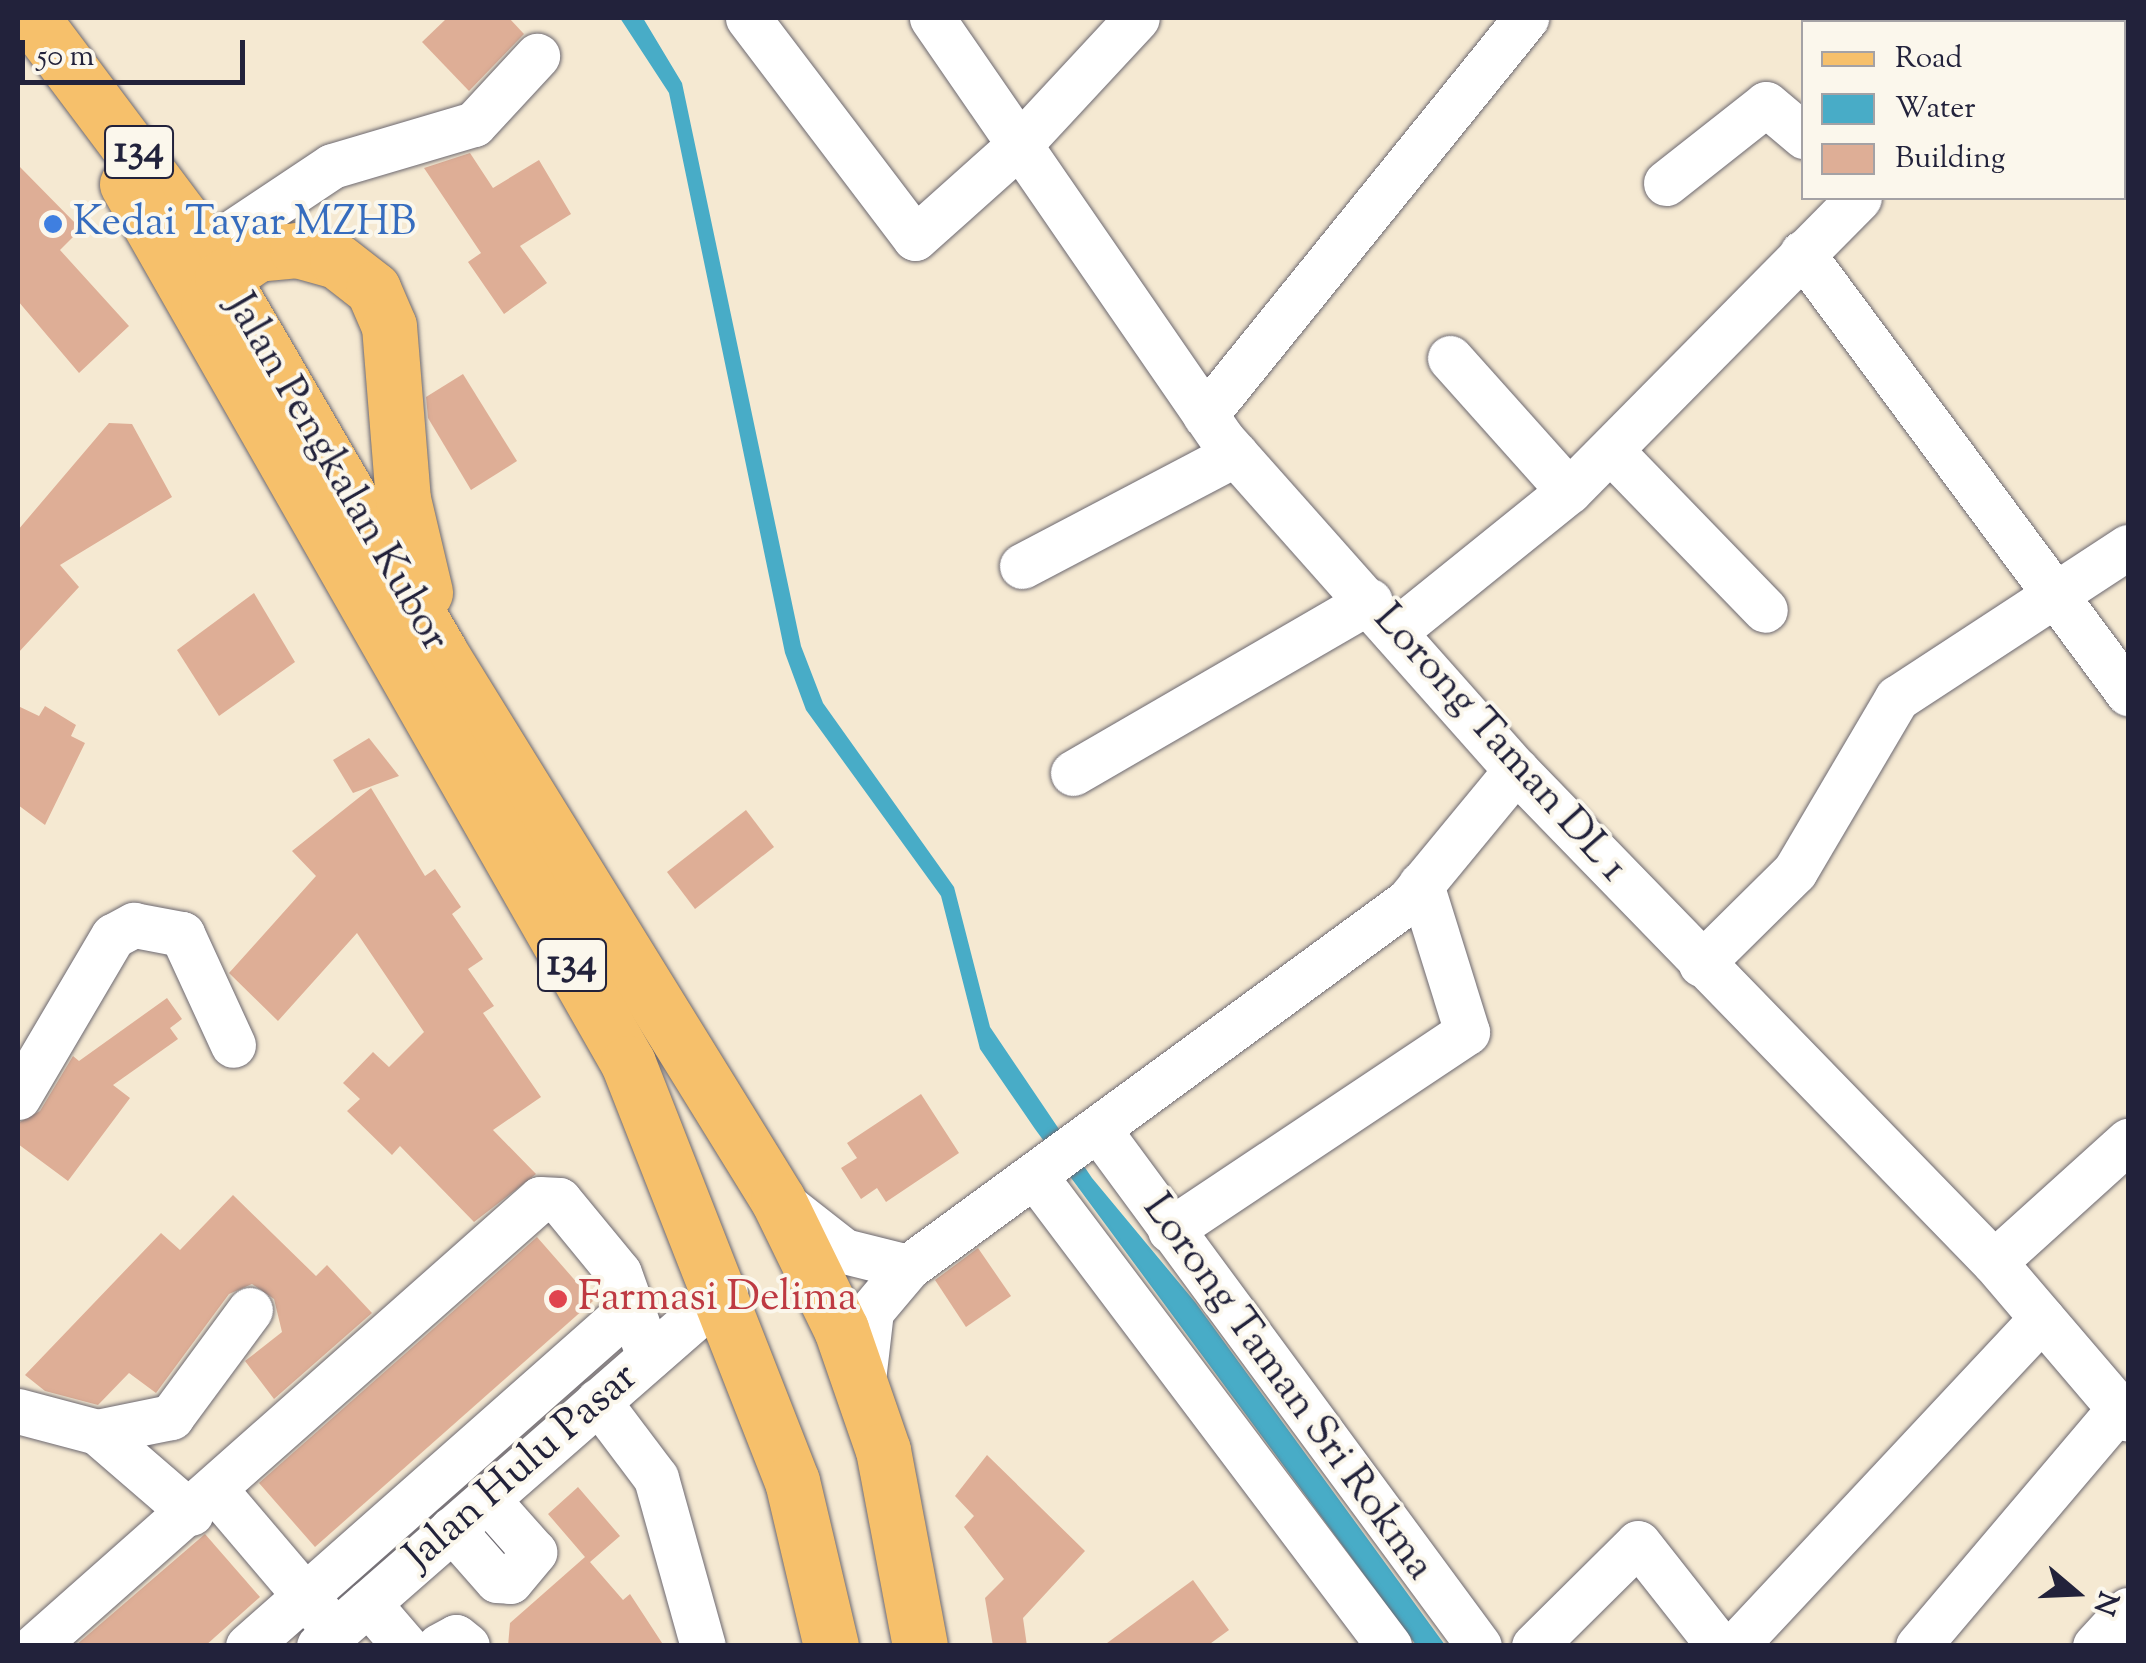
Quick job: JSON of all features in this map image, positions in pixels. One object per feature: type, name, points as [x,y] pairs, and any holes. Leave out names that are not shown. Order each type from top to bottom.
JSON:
[{"type":"main road","points":[[32,18],[65,61]]},
{"type":"main road","name":"Jalan Pengkalan Kubor","points":[[65,61],[214,264],[440,652],[778,1200],[863,1390],[918,1631]]},
{"type":"main road","name":"Jalan Pengkalan Kubor","points":[[65,61],[204,331],[628,1063],[725,1291],[833,1637]]},
{"type":"main road","points":[[204,331],[214,264],[296,250],[337,261],[373,289],[389,326],[403,500],[440,652]]},
{"type":"street","points":[[748,18],[915,238],[1019,144],[1138,18]]},
{"type":"street","name":"Lorong Taman DL 1","points":[[932,18],[1205,415],[1236,454],[1516,770],[1994,1262],[2124,1414]]},
{"type":"street","points":[[1205,415],[1526,18]]},
{"type":"street","points":[[214,264],[332,166],[474,124],[537,56]]},
{"type":"street","points":[[1666,183],[1766,104],[1801,133]]},
{"type":"street","points":[[1074,773],[1382,617],[1569,491],[1854,200]]},
{"type":"street","points":[[1802,253],[2128,692]]},
{"type":"street","points":[[1450,358],[1569,491]]},
{"type":"street","points":[[1611,451],[1765,610]]},
{"type":"street","points":[[1022,566],[1236,454]]},
{"type":"street","points":[[1701,964],[1795,871],[1897,698],[2059,597],[2128,547]]},
{"type":"street","points":[[863,1390],[871,1311],[908,1268],[1040,1175],[1422,884],[1516,770]]},
{"type":"street","points":[[1170,1230],[1468,1032],[1422,884]]},
{"type":"street","points":[[18,1097],[113,936],[134,926],[182,934],[233,1045]]},
{"type":"street","name":"Lorong Taman Sri Rokma","points":[[1091,1136],[1170,1230],[1478,1646]]},
{"type":"street","points":[[1994,1262],[2128,1141]]},
{"type":"street","points":[[1040,1175],[1389,1646]]},
{"type":"street","points":[[35,1646],[203,1502],[540,1200],[564,1205],[619,1273],[649,1357]]},
{"type":"street","points":[[778,1200],[844,1251],[908,1268]]},
{"type":"street","name":"Jalan Hulu Pasar","points":[[341,1626],[725,1291]]},
{"type":"street","points":[[248,1646],[632,1308]]},
{"type":"street","points":[[97,1432],[171,1417],[250,1310]]},
{"type":"street","points":[[1735,1646],[2042,1318]]},
{"type":"street","points":[[598,1402],[656,1478],[703,1646]]},
{"type":"street","points":[[18,1410],[97,1432],[203,1502],[341,1626],[404,1646]]},
{"type":"street","points":[[1918,1646],[2124,1414]]},
{"type":"street","points":[[452,1529],[496,1580],[510,1581],[534,1552],[487,1499]]},
{"type":"street","points":[[1534,1646],[1638,1543],[1720,1646]]},
{"type":"street","points":[[2095,1646],[2128,1610]]},
{"type":"street","points":[[439,1646],[456,1637],[467,1646]]},
{"type":"water","points":[[620,18],[643,18],[682,83],[801,646],[823,703],[954,887],[990,1027],[1092,1178],[1195,1302],[1445,1645],[1416,1645],[980,1049],[941,896],[806,710],[785,653],[669,93]]},
{"type":"building","points":[[447,18],[509,18],[524,34],[469,91],[422,42]]},
{"type":"building","points":[[470,153],[493,188],[539,160],[571,214],[520,246],[547,283],[504,314],[468,262],[481,253],[424,168]]},
{"type":"building","points":[[18,165],[81,229],[60,250],[129,326],[79,373],[18,301]]},
{"type":"building","points":[[463,374],[517,461],[471,490],[428,418],[426,397]]},
{"type":"building","points":[[109,423],[132,424],[172,497],[60,565],[79,587],[18,653],[18,530]]},
{"type":"building","points":[[254,593],[295,662],[219,716],[177,650]]},
{"type":"building","points":[[18,706],[39,716],[45,706],[76,725],[71,736],[85,743],[45,825],[18,805]]},
{"type":"building","points":[[369,738],[399,776],[353,793],[333,760]]},
{"type":"building","points":[[371,788],[425,876],[435,869],[461,907],[452,914],[483,959],[468,969],[494,1006],[483,1013],[541,1097],[493,1130],[536,1174],[474,1222],[400,1146],[392,1155],[347,1111],[360,1099],[343,1083],[373,1052],[389,1067],[424,1032],[357,933],[278,1021],[229,973],[316,876],[292,851]]},
{"type":"building","points":[[746,810],[774,847],[695,909],[667,872]]},
{"type":"building","points":[[167,998],[182,1019],[170,1028],[178,1039],[113,1085],[130,1098],[68,1181],[18,1144],[18,1123],[40,1111],[73,1056],[79,1061]]},
{"type":"building","points":[[921,1094],[959,1153],[886,1202],[877,1188],[861,1199],[841,1168],[857,1158],[847,1143]]},
{"type":"building","points":[[233,1195],[316,1276],[327,1265],[372,1313],[274,1399],[245,1361],[282,1332],[274,1299],[252,1284],[229,1294],[156,1393],[129,1373],[98,1405],[45,1391],[25,1375],[161,1233],[180,1250]]},
{"type":"building","points":[[537,1237],[593,1301],[315,1547],[259,1483]]},
{"type":"building","points":[[978,1248],[1011,1296],[966,1327],[935,1280]]},
{"type":"building","points":[[987,1455],[1085,1551],[1023,1618],[1027,1646],[993,1646],[985,1598],[1004,1579],[964,1527],[974,1516],[955,1496]]},
{"type":"building","points":[[578,1487],[620,1536],[590,1562],[623,1600],[630,1594],[664,1646],[508,1646],[510,1623],[585,1557],[548,1514]]},
{"type":"building","points":[[205,1534],[260,1597],[205,1646],[75,1646]]},
{"type":"building","points":[[1193,1580],[1229,1630],[1207,1646],[1103,1646]]},
{"type":"place","name":"Kedai Tayar MZHB","points":[[53,224]]},
{"type":"place","name":"Farmasi Delima","points":[[558,1299]]}]
